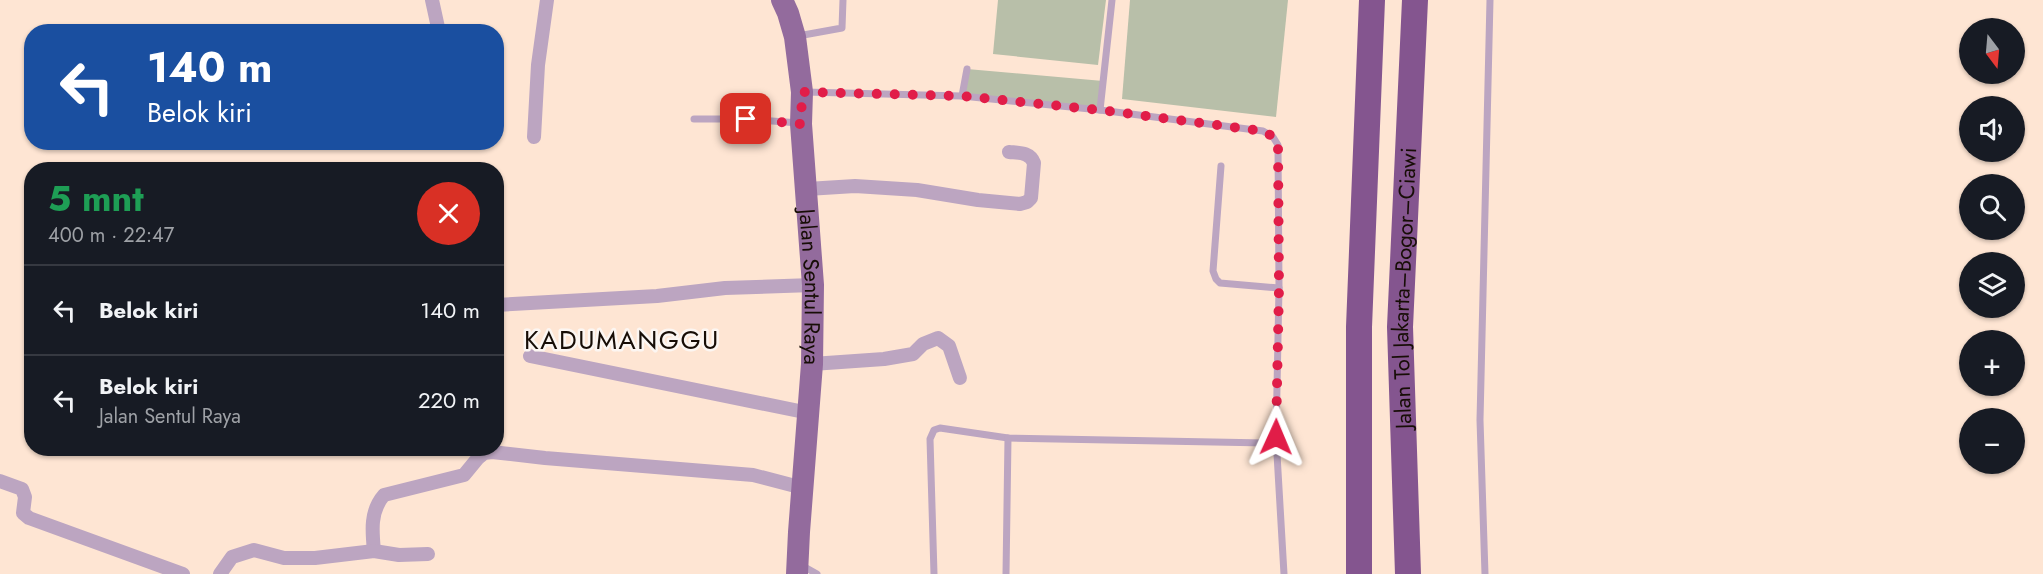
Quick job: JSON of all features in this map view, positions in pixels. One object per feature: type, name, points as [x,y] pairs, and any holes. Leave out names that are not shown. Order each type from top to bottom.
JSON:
[{"type":"highway","name":"Jalan Tol Jakarta–Bogor–Ciawi","points":[[1359,574],[1359,327],[1371,0]]},
{"type":"highway","name":"Jalan Tol Jakarta–Bogor–Ciawi","points":[[1408,574],[1400,327],[1415,0]]},
{"type":"main road","name":"Jalan Sentul Raya","points":[[782,0],[795,37],[802,92],[801,124],[813,285],[813,364],[797,568]]},
{"type":"street","points":[[432,0],[438,24]]},
{"type":"street","points":[[534,138],[538,65],[547,0]]},
{"type":"street","points":[[807,189],[855,186],[917,190],[1020,204],[1031,198],[1034,163],[1027,154],[1009,152]]},
{"type":"street","points":[[504,305],[657,296],[725,288],[813,285]]},
{"type":"street","points":[[813,364],[884,359],[913,354],[923,344],[938,338],[949,346],[960,378]]},
{"type":"street","points":[[530,356],[809,413]]},
{"type":"street","points":[[504,453],[753,476],[802,488]]},
{"type":"street","points":[[374,551],[373,517],[378,502],[384,495],[464,475],[480,456]]},
{"type":"street","points":[[0,482],[22,489],[25,497],[23,513],[29,518],[183,574]]},
{"type":"street","points":[[220,574],[232,557],[254,550],[284,558],[315,558],[374,551],[399,555],[428,554]]},
{"type":"lane","points":[[795,37],[842,28],[843,0]]},
{"type":"lane","points":[[1100,110],[1113,0]]},
{"type":"lane","points":[[1485,574],[1480,420],[1490,0]]},
{"type":"lane","points":[[962,96],[967,69]]},
{"type":"lane","points":[[802,92],[962,96],[1100,110],[1263,131],[1274,137],[1278,145],[1279,288],[1276,437],[1284,574]]},
{"type":"lane","points":[[694,119],[746,119],[801,124]]},
{"type":"lane","points":[[1221,166],[1213,271],[1216,279],[1220,283],[1279,288]]},
{"type":"lane","points":[[934,574],[930,439],[934,430],[940,428],[1008,438],[1266,443],[1276,437]]},
{"type":"lane","points":[[1006,574],[1008,438]]},
{"type":"lane","points":[[797,568],[817,574]]},
{"type":"green space","points":[[998,0],[1106,0],[1098,65],[993,54]]},
{"type":"green space","points":[[1130,0],[1288,0],[1276,117],[1122,99]]},
{"type":"green space","points":[[967,69],[1103,81],[1100,110],[962,96]]},
{"type":"district","name":"KADUMANGGU","points":[[622,340]]},
{"type":"route","points":[[746,119],[801,124],[802,92],[962,96],[1100,110],[1263,131],[1274,137],[1278,145],[1279,240],[1276,437]]}]
